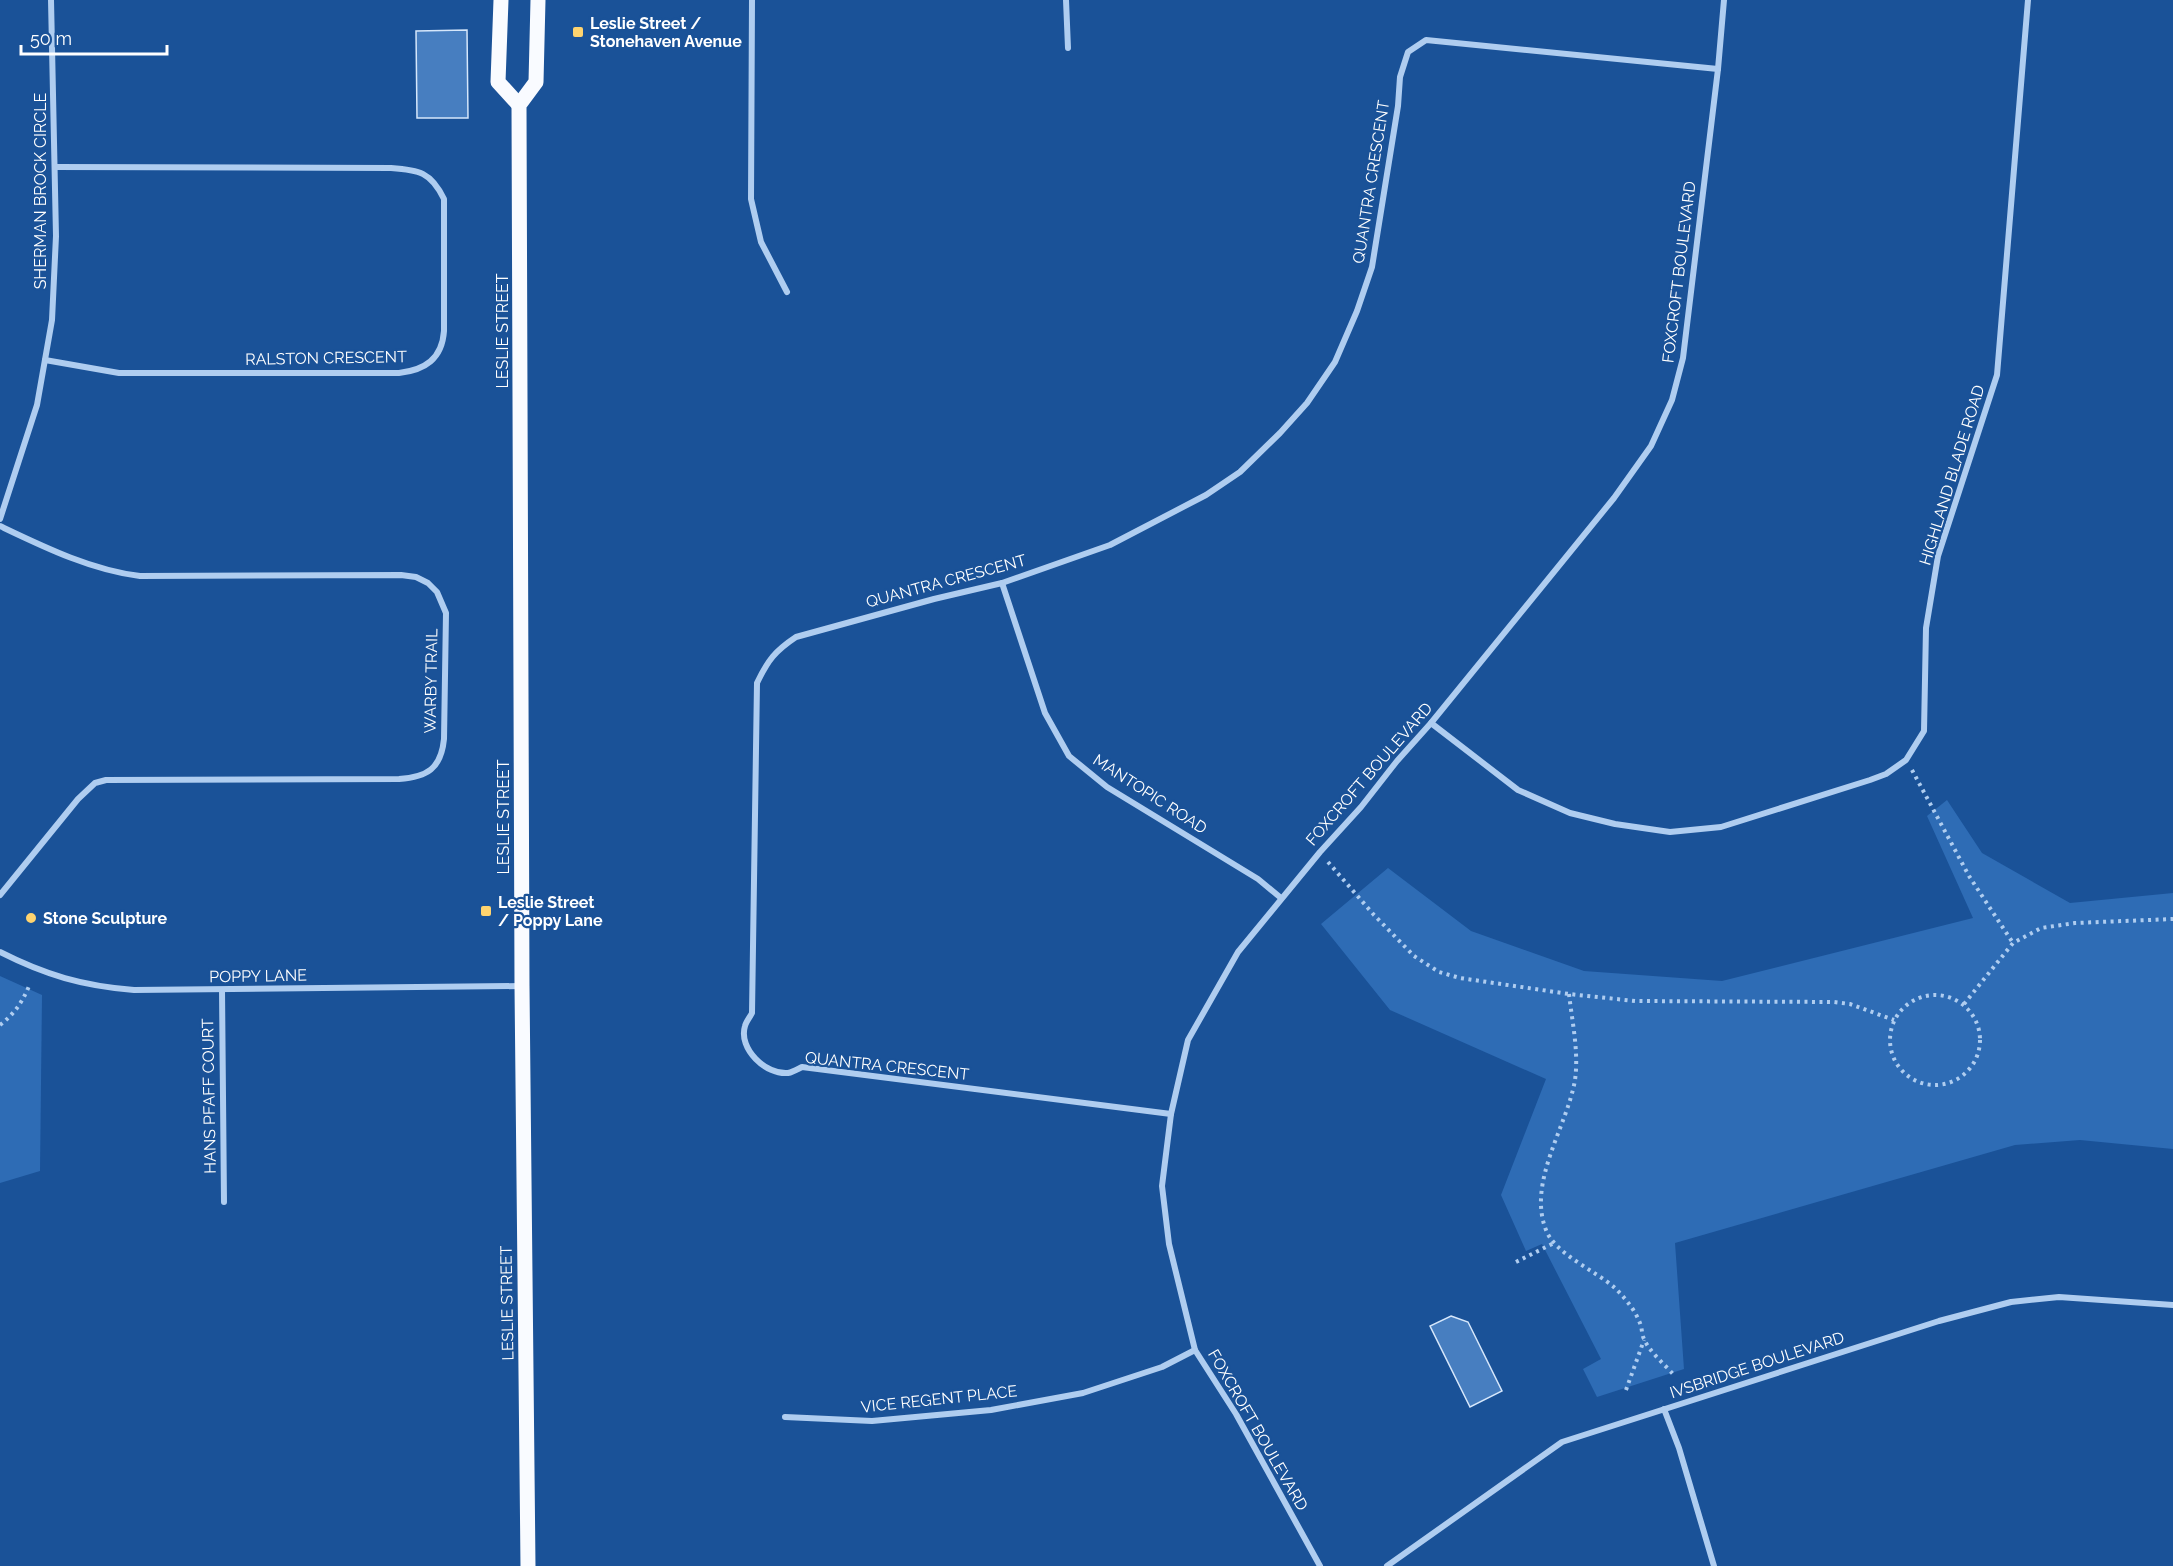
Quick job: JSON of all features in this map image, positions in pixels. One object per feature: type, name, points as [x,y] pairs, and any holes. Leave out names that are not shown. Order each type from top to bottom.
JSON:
[{"type":"main road","points":[[501,0],[498,82],[519,105],[536,82],[538,0]]},
{"type":"main road","name":"LESLIE STREET","points":[[519,105],[522,986],[528,1566]]},
{"type":"street","name":"SHERMAN BROCK CIRCLE","points":[[0,519],[37,405],[55,281],[51,0]]},
{"type":"street","points":[[752,0],[752,199],[761,242],[787,292]]},
{"type":"street","points":[[1066,0],[1068,48]]},
{"type":"street","name":"FOXCROFT BOULEVARD","points":[[1320,1566],[1236,1414],[1195,1350],[1169,1244],[1162,1186],[1170,1114],[1188,1040],[1238,952],[1281,898],[1431,723],[1614,498],[1651,446],[1672,400],[1683,358],[1718,69],[1724,0]]},
{"type":"street","name":"HIGHLAND BLADE ROAD","points":[[1431,723],[1518,790],[1570,813],[1616,824],[1670,832],[1721,827],[1870,780],[1886,774],[1906,760],[1924,731],[1926,628],[1938,556],[1997,375],[2028,0]]},
{"type":"street","name":"QUANTRA CRESCENT","points":[[1170,1114],[802,1067],[789,1073],[763,1066],[752,1055],[746,1042],[744,1027],[752,1013],[757,683],[767,661],[796,637],[1002,583],[1110,545],[1206,495],[1240,472],[1307,403],[1335,362],[1357,312],[1372,267],[1400,77],[1408,52],[1425,40],[1718,69]]},
{"type":"street","name":"RALSTON CRESCENT","points":[[45,360],[119,373],[399,373],[413,371],[432,362],[439,353],[444,331],[444,199],[438,186],[427,175],[412,169],[391,168],[55,167]]},
{"type":"street","name":"WARBY TRAIL","points":[[0,526],[80,561],[120,573],[140,576],[401,575],[416,577],[428,583],[437,592],[446,613],[443,752],[427,774],[399,779],[106,780],[95,783],[78,799],[0,895]]},
{"type":"street","name":"MANTOPIC ROAD","points":[[1002,583],[1045,713],[1069,756],[1107,787],[1258,879],[1281,898]]},
{"type":"street","name":"POPPY LANE","points":[[0,952],[44,972],[92,985],[134,990],[522,986]]},
{"type":"street","name":"HANS PFAFF COURT","points":[[222,990],[224,1203]]},
{"type":"street","name":"IVSBRIDGE BOULEVARD","points":[[1387,1566],[1562,1442],[1939,1321],[2011,1302],[2059,1296],[2173,1305]]},
{"type":"street","name":"VICE REGENT PLACE","points":[[785,1417],[872,1421],[991,1410],[1083,1393],[1162,1366],[1195,1350]]},
{"type":"street","points":[[1664,1409],[1679,1448],[1714,1566]]},
{"type":"path","points":[[1906,760],[1969,876],[2013,943]]},
{"type":"path","points":[[1320,852],[1374,915],[1414,956],[1439,972],[1460,978],[1635,1001],[1834,1002],[1850,1004],[1894,1020]]},
{"type":"path","points":[[1964,1005],[2013,943],[2041,928],[2075,923],[2173,919]]},
{"type":"path","points":[[0,1025],[12,1016],[24,999],[29,986]]},
{"type":"path","points":[[1569,994],[1576,1060],[1575,1076],[1573,1092],[1555,1142],[1541,1196],[1541,1213],[1545,1229],[1554,1243],[1614,1287],[1625,1299],[1635,1312],[1644,1340],[1673,1374]]},
{"type":"path","points":[[1925,996],[1945,996],[1964,1005],[1974,1016],[1979,1030],[1980,1046],[1975,1061],[1965,1073],[1953,1081],[1937,1085],[1922,1083],[1908,1076],[1898,1065],[1891,1051],[1890,1035],[1894,1020],[1907,1005],[1925,996]]},
{"type":"path","points":[[1516,1262],[1554,1243]]},
{"type":"path","points":[[1626,1390],[1644,1340]]},
{"type":"shaded area","points":[[1947,800],[1982,853],[2070,903],[2173,893],[2173,1149],[2080,1140],[2015,1145],[1675,1243],[1684,1369],[1597,1397],[1583,1369],[1601,1359],[1542,1244],[1526,1251],[1501,1195],[1546,1079],[1390,1010],[1321,924],[1388,868],[1471,931],[1584,971],[1722,981],[1973,918],[1927,816]]},
{"type":"shaded area","points":[[0,976],[42,995],[40,1171],[0,1183]]},
{"type":"building","points":[[467,30],[468,118],[417,118],[416,31]]},
{"type":"building","points":[[1451,1316],[1468,1322],[1502,1391],[1470,1407],[1430,1326]]},
{"type":"place","name":"Leslie Street / Stonehaven Avenue","points":[[578,32]]},
{"type":"place","name":"Leslie Street / Poppy Lane","points":[[486,911]]},
{"type":"place","name":"Stone Sculpture","points":[[31,918]]}]
